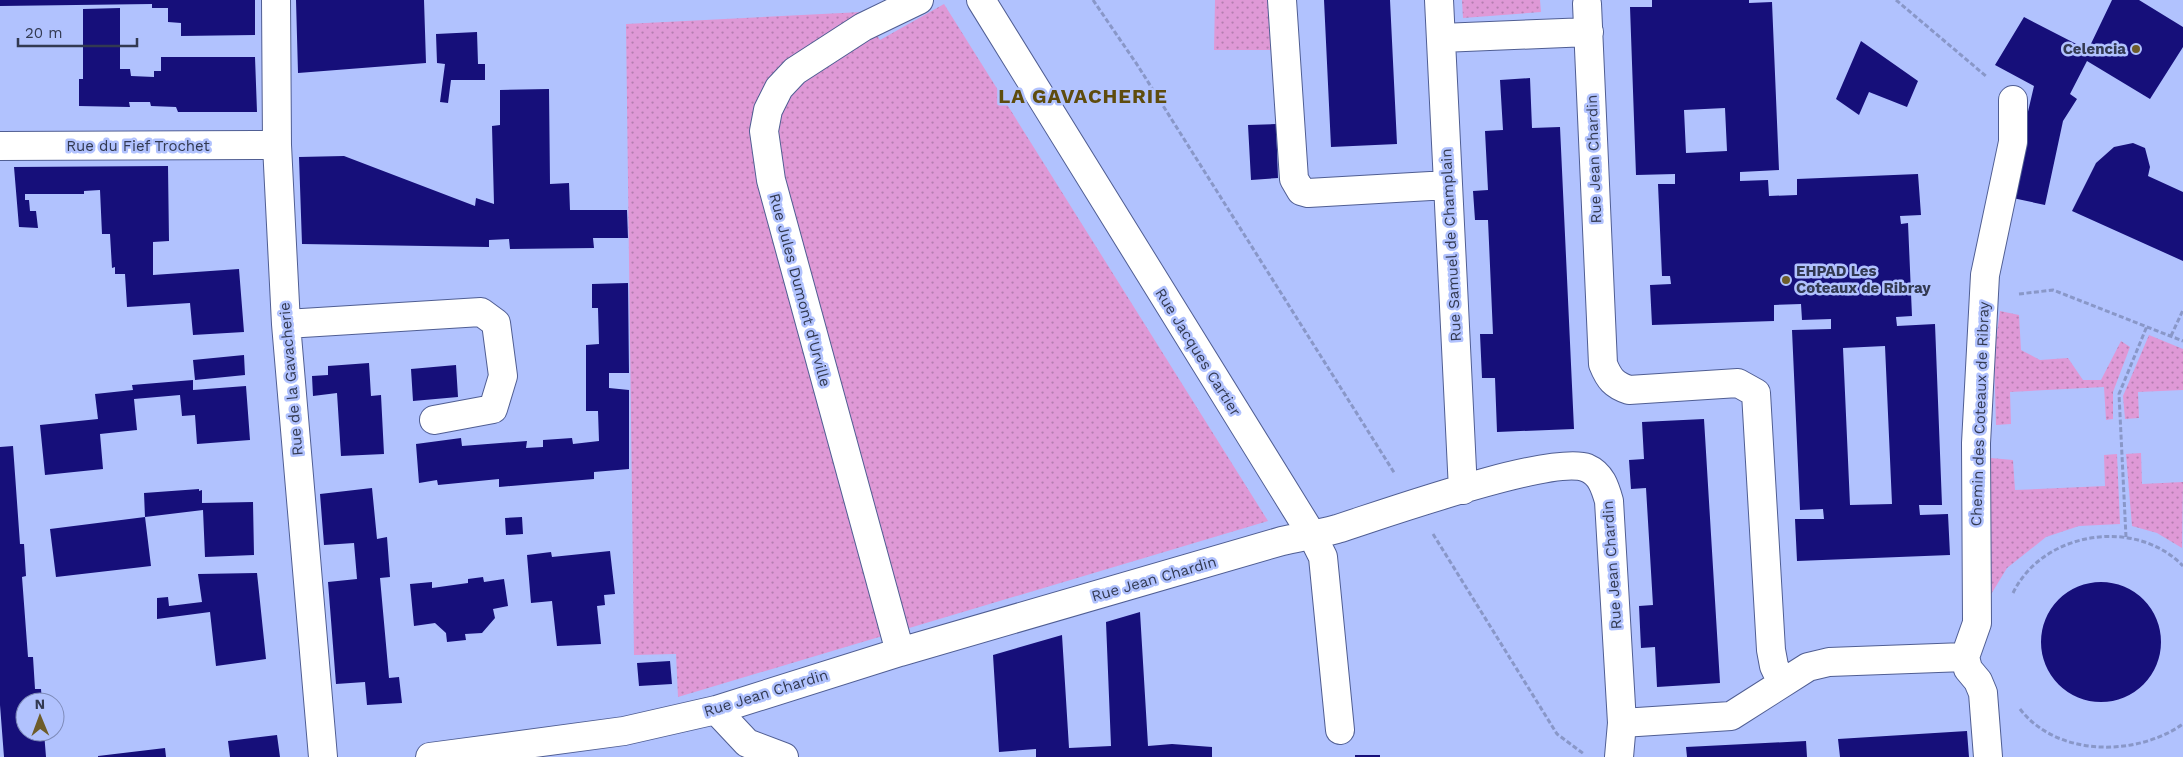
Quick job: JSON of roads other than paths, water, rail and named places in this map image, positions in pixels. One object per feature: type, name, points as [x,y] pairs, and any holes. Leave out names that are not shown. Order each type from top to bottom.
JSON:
[{"type":"street","name":"Rue de la Gavacherie","points":[[276,0],[277,145],[286,324],[323,757]]},
{"type":"street","name":"Rue Jules Dumont d'Urville","points":[[900,652],[770,180],[764,131],[768,110],[779,88],[795,71],[863,28],[918,0]]},
{"type":"street","name":"Rue Jacques Cartier","points":[[981,0],[1312,535],[1323,557],[1340,730]]},
{"type":"street","points":[[1282,0],[1294,179],[1301,191],[1308,193],[1448,185]]},
{"type":"street","name":"Rue Samuel de Champlain","points":[[1439,0],[1463,490]]},
{"type":"street","name":"Rue Jean Chardin","points":[[1587,4],[1603,364],[1608,376],[1616,385],[1629,390],[1738,383],[1756,393],[1770,650],[1774,666],[1782,683]]},
{"type":"street","points":[[1441,38],[1588,32]]},
{"type":"street","name":"Chemin des Coteaux de Ribray","points":[[1965,657],[1977,623],[1976,443],[1985,276],[2013,142],[2014,100]]},
{"type":"street","name":"Rue du Fief Trochet","points":[[0,146],[277,145]]},
{"type":"street","points":[[286,324],[481,312],[496,323],[503,376],[493,409],[434,420]]},
{"type":"street","name":"Rue Jean Chardin","points":[[430,757],[624,731],[716,710],[900,652],[1463,490],[1554,466],[1586,468],[1600,477],[1609,501],[1622,723],[1619,757]]},
{"type":"street","points":[[1622,723],[1731,716],[1808,667],[1829,662],[1965,657],[1968,669],[1978,681],[1983,693],[1987,746]]},
{"type":"street","points":[[716,710],[748,743],[784,757]]},
{"type":"place","name":"Celencia","points":[[2136,49]]},
{"type":"place","name":"EHPAD Les Coteaux de Ribray","points":[[1786,280]]},
{"type":"district","name":"LA GAVACHERIE","points":[[1083,96]]}]
